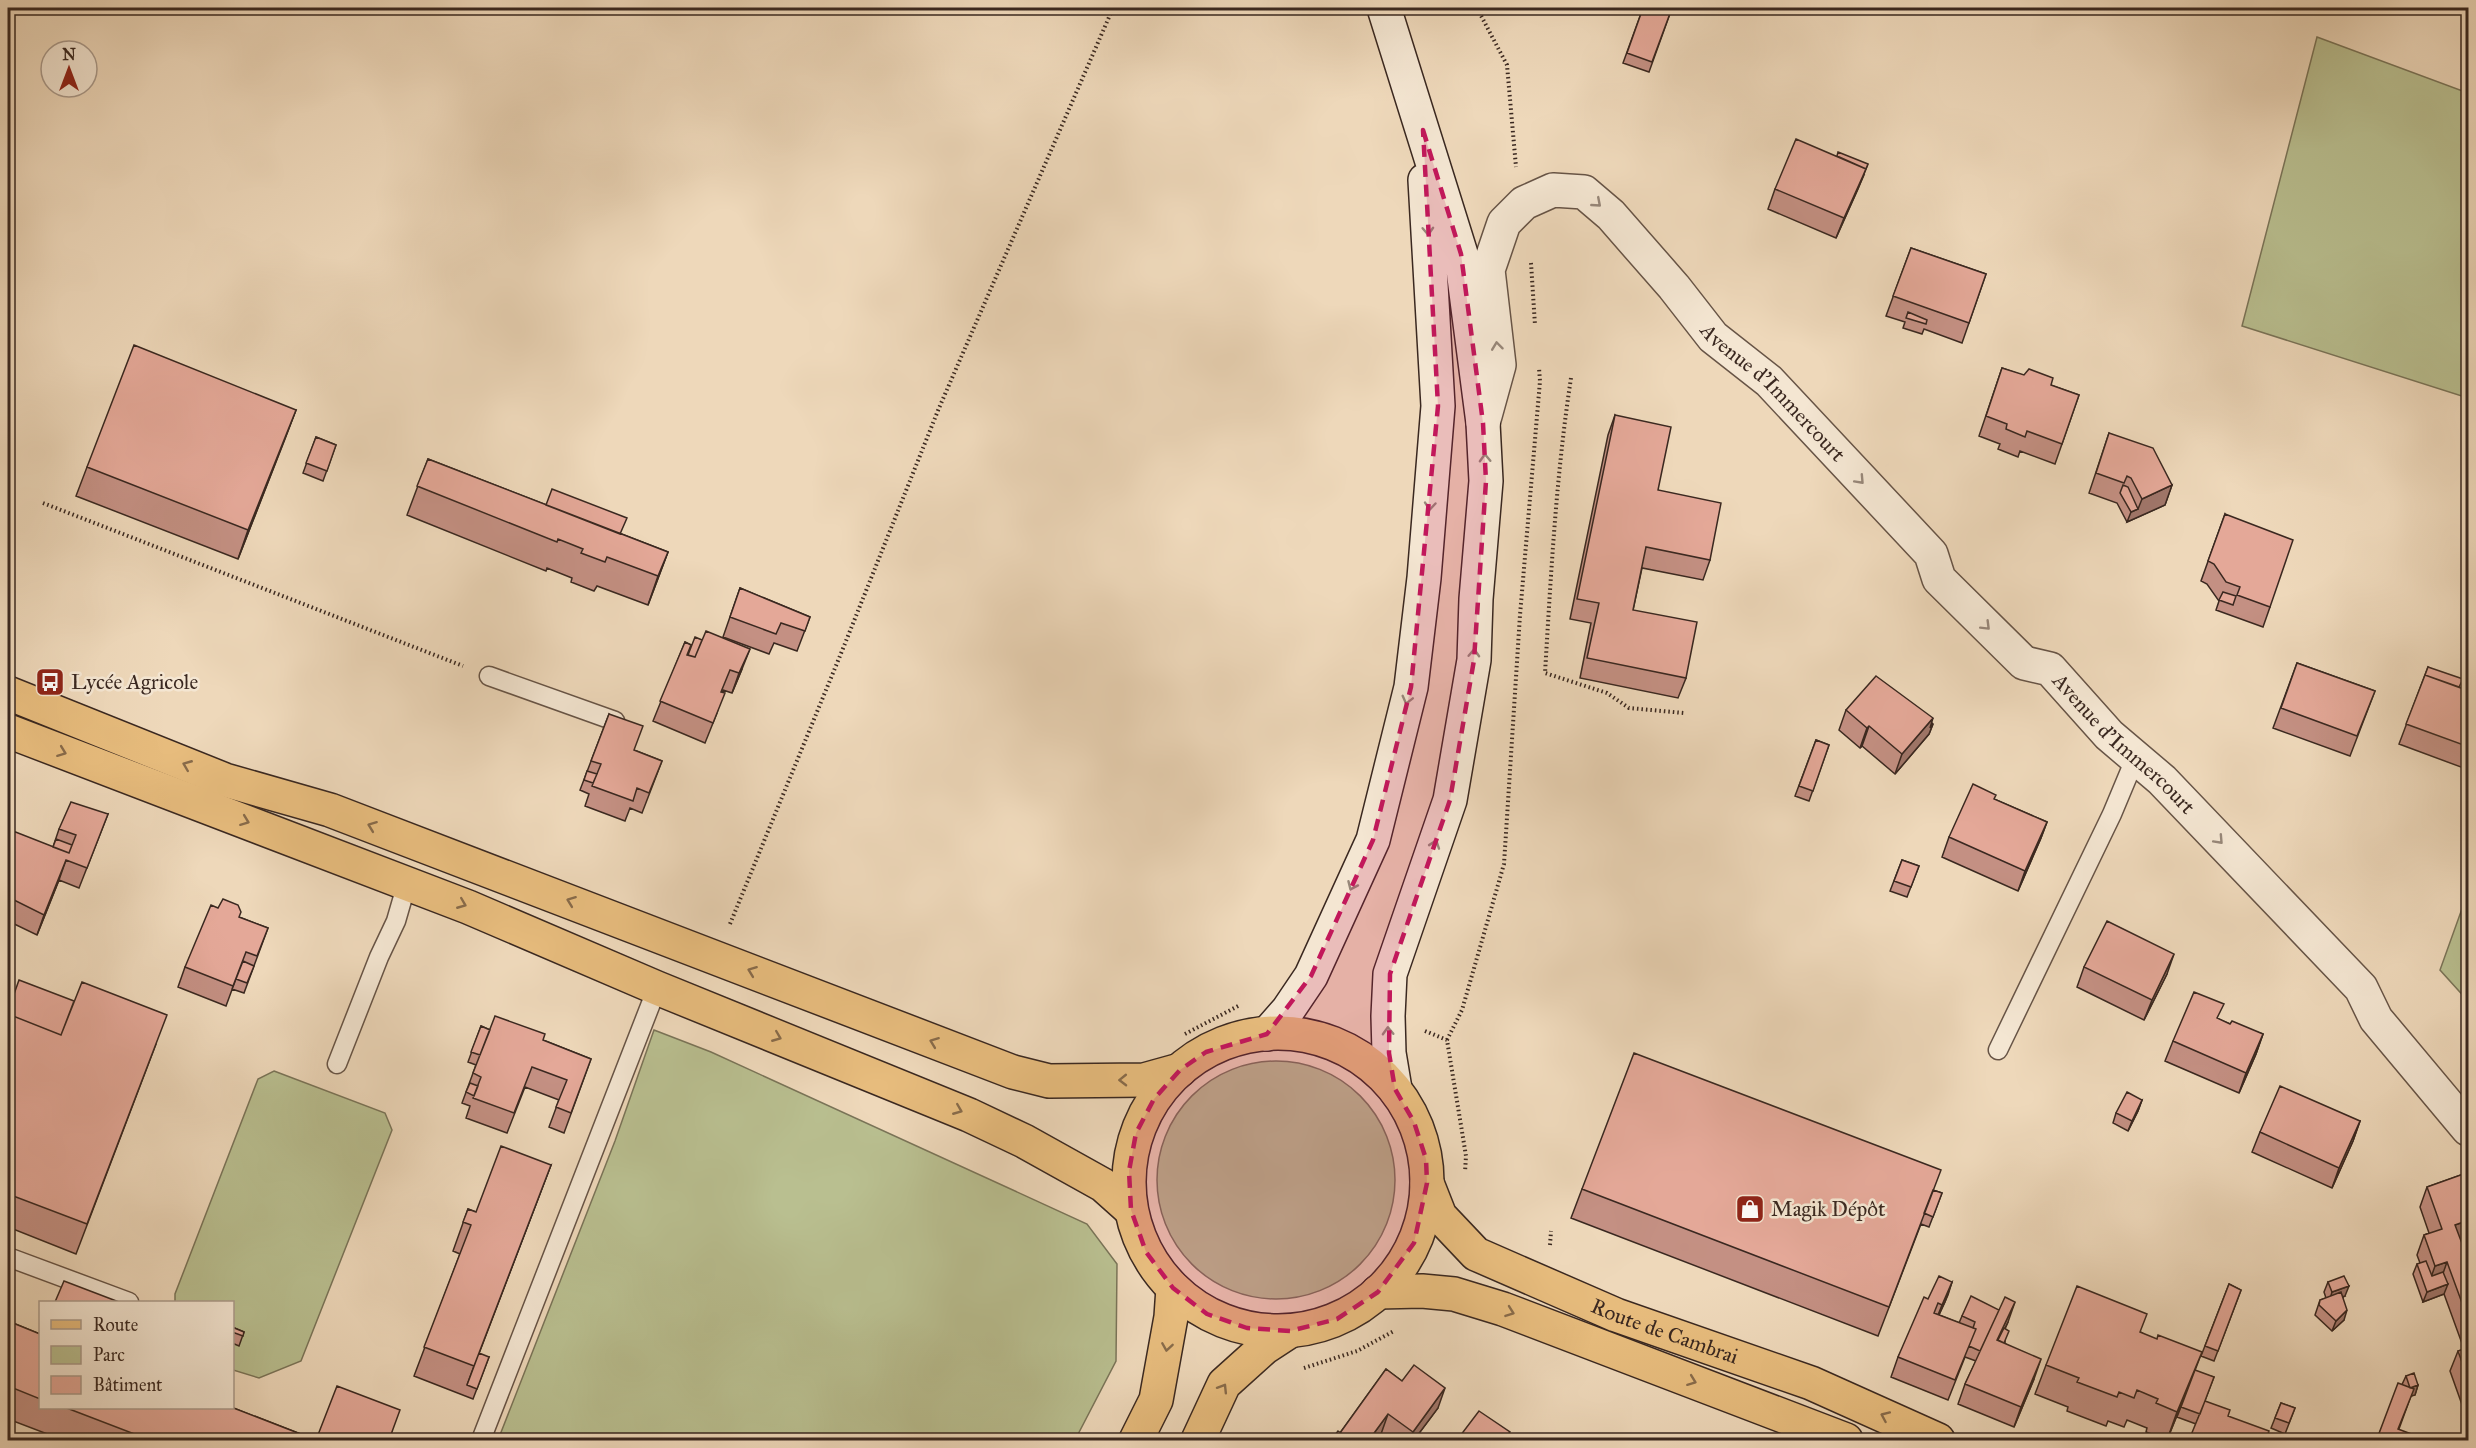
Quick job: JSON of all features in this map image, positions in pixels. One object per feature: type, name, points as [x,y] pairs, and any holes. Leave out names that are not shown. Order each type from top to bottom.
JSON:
[{"type":"main road","points":[[1384,8],[1461,254],[1483,423],[1485,482],[1473,660],[1450,800],[1390,974],[1389,1053],[1395,1089]]},
{"type":"main road","points":[[1267,1034],[1288,1010],[1311,976],[1373,840],[1411,687],[1424,578],[1438,406],[1423,130]]},
{"type":"main road","name":"Avenue d'Immercourt","points":[[1483,423],[1499,365],[1488,270],[1503,223],[1524,203],[1553,190],[1584,192],[1611,215],[1674,287],[1713,337],[1769,381],[1932,554],[1939,579],[2024,663],[2050,669],[2109,735],[2162,780],[2361,988],[2376,1019],[2469,1130]]},
{"type":"main road","points":[[8,693],[225,780],[330,810],[1013,1072],[1049,1080],[1144,1080],[1177,1054],[1206,1052],[1235,1040],[1267,1034],[1303,1035],[1337,1046],[1369,1064],[1395,1089],[1414,1122],[1426,1159],[1427,1183],[1424,1214],[1414,1243],[1399,1270],[1378,1292],[1337,1319],[1314,1327],[1290,1330],[1247,1328],[1207,1314],[1173,1288],[1146,1252],[1131,1210],[1129,1172],[1136,1133],[1177,1054]]},
{"type":"main road","points":[[8,731],[407,883],[969,1115],[1024,1141],[1102,1185],[1131,1210]]},
{"type":"main road","name":"Route de Cambrai","points":[[1427,1183],[1440,1216],[1476,1254],[1616,1315],[1811,1383],[1938,1440]]},
{"type":"main road","points":[[1136,1440],[1156,1400],[1169,1328],[1173,1288]]},
{"type":"main road","name":"Route de Cambrai","points":[[1378,1292],[1422,1291],[1454,1294],[1503,1309],[1846,1440]]},
{"type":"main road","points":[[1198,1440],[1224,1384],[1264,1348],[1290,1330]]},
{"type":"lane","points":[[489,676],[615,721]]},
{"type":"lane","points":[[1998,1050],[2112,814],[2135,759]]},
{"type":"lane","points":[[337,1065],[378,957],[396,921],[407,883]]},
{"type":"lane","points":[[481,1440],[657,988]]},
{"type":"lane","points":[[8,1257],[126,1301]]},
{"type":"path","points":[[712,956],[729,927],[939,408],[1113,8]]},
{"type":"path","points":[[1571,378],[1555,503],[1545,673],[1607,693],[1629,708],[1684,714]]},
{"type":"path","points":[[44,503],[489,676]]},
{"type":"path","points":[[1177,1054],[1251,1000]]},
{"type":"path","points":[[1388,1016],[1447,1040],[1466,1156],[1464,1178]]},
{"type":"path","points":[[1302,1369],[1357,1351],[1396,1330]]},
{"type":"highlighted area","points":[[1423,130],[1461,254],[1483,423],[1486,481],[1474,660],[1450,800],[1390,974],[1389,1053],[1395,1089],[1414,1122],[1426,1159],[1427,1183],[1414,1243],[1378,1292],[1337,1319],[1290,1331],[1247,1328],[1207,1314],[1173,1288],[1146,1252],[1131,1210],[1129,1171],[1136,1133],[1154,1099],[1180,1070],[1206,1052],[1267,1034],[1311,976],[1373,840],[1411,687],[1438,406]]},
{"type":"green space","points":[[2317,37],[2468,93],[2468,398],[2242,326]]},
{"type":"green space","points":[[2468,892],[2468,1001],[2440,970]]},
{"type":"green space","points":[[654,1030],[711,1052],[1087,1224],[1117,1264],[1116,1361],[1075,1440],[498,1440],[615,1141]]},
{"type":"green space","points":[[1276,1061],[1321,1070],[1342,1081],[1360,1096],[1375,1114],[1386,1135],[1395,1180],[1386,1225],[1375,1246],[1360,1264],[1342,1279],[1321,1290],[1276,1299],[1231,1290],[1210,1279],[1192,1264],[1177,1246],[1166,1225],[1157,1180],[1166,1135],[1177,1114],[1192,1096],[1210,1081],[1231,1070]]},
{"type":"green space","points":[[274,1071],[385,1113],[392,1130],[301,1361],[259,1378],[234,1370],[234,1301],[175,1301],[175,1294],[258,1079]]},
{"type":"building","points":[[1643,8],[1672,8],[1652,62],[1627,53]]},
{"type":"building","points":[[1796,139],[1866,169],[1844,218],[1775,189]]},
{"type":"building","points":[[1838,152],[1868,164],[1866,169],[1837,156]]},
{"type":"building","points":[[1911,248],[1986,274],[1969,323],[1893,296]]},
{"type":"building","points":[[1908,312],[1927,320],[1926,324],[1906,318]]},
{"type":"building","points":[[134,345],[296,410],[248,530],[87,467]]},
{"type":"building","points":[[2002,368],[2024,375],[2029,369],[2053,378],[2051,385],[2079,395],[2062,444],[2027,431],[2025,437],[2006,429],[2007,424],[1986,416]]},
{"type":"building","points":[[1615,415],[1671,427],[1658,490],[1721,503],[1710,560],[1646,547],[1633,610],[1697,622],[1686,678],[1587,658],[1599,603],[1577,599]]},
{"type":"building","points":[[2109,433],[2153,448],[2172,485],[2142,499],[2131,478],[2127,476],[2124,483],[2096,473]]},
{"type":"building","points":[[316,437],[336,445],[327,471],[306,463]]},
{"type":"building","points":[[428,459],[668,552],[658,576],[607,557],[605,562],[581,553],[583,549],[558,539],[557,542],[417,486]]},
{"type":"building","points":[[2123,485],[2128,487],[2138,509],[2131,512],[2120,493]]},
{"type":"building","points":[[552,489],[627,518],[620,534],[546,505]]},
{"type":"building","points":[[2225,514],[2293,540],[2270,607],[2237,595],[2240,587],[2226,582],[2214,564],[2208,561]]},
{"type":"building","points":[[740,588],[810,617],[805,631],[781,623],[776,634],[730,617]]},
{"type":"building","points":[[2223,592],[2236,596],[2233,605],[2219,600]]},
{"type":"building","points":[[706,631],[750,649],[739,673],[730,670],[721,692],[725,693],[713,723],[660,701],[685,642],[691,645],[687,655],[695,657]]},
{"type":"building","points":[[695,637],[702,640],[695,657],[688,655]]},
{"type":"building","points":[[2297,663],[2375,691],[2357,736],[2281,708]]},
{"type":"building","points":[[2428,667],[2463,679],[2459,687],[2425,675]]},
{"type":"building","points":[[2425,675],[2469,691],[2469,747],[2406,724]]},
{"type":"building","points":[[1876,676],[1933,718],[1902,754],[1846,710]]},
{"type":"building","points":[[609,714],[643,726],[634,750],[662,761],[649,793],[637,788],[633,801],[592,786],[601,764],[591,761]]},
{"type":"building","points":[[1816,740],[1829,745],[1813,791],[1799,786]]},
{"type":"building","points":[[587,771],[597,774],[593,783],[584,780]]},
{"type":"building","points":[[1973,784],[1996,795],[1994,799],[2047,822],[2025,871],[1949,837]]},
{"type":"building","points":[[71,802],[108,814],[87,868],[66,860],[44,915],[8,897],[8,844],[13,831],[69,853],[76,835],[59,829]]},
{"type":"building","points":[[56,839],[72,845],[69,853],[53,847]]},
{"type":"building","points":[[1902,860],[1919,866],[1911,887],[1894,881]]},
{"type":"building","points":[[223,899],[238,905],[241,912],[239,917],[268,928],[257,956],[246,952],[233,986],[185,967],[211,905],[218,908]]},
{"type":"building","points":[[2107,921],[2174,954],[2152,1000],[2084,967]]},
{"type":"building","points":[[243,961],[254,966],[247,983],[236,979]]},
{"type":"building","points":[[19,980],[74,1001],[61,1035],[8,1014]]},
{"type":"building","points":[[82,982],[167,1015],[87,1224],[8,1194],[8,1014],[61,1035]]},
{"type":"building","points":[[2194,992],[2224,1004],[2217,1018],[2230,1024],[2232,1021],[2263,1034],[2246,1073],[2173,1041]]},
{"type":"building","points":[[495,1016],[545,1034],[543,1040],[591,1059],[571,1113],[556,1107],[567,1080],[532,1067],[514,1113],[473,1098],[481,1077],[473,1073]]},
{"type":"building","points":[[481,1026],[490,1030],[480,1055],[471,1052]]},
{"type":"building","name":"Magik Dépôt","points":[[1634,1053],[1941,1170],[1889,1307],[1582,1189]]},
{"type":"building","points":[[470,1083],[478,1086],[474,1096],[466,1092]]},
{"type":"building","points":[[2280,1086],[2360,1121],[2339,1168],[2260,1132]]},
{"type":"building","points":[[2127,1092],[2142,1100],[2132,1121],[2116,1113]]},
{"type":"building","points":[[501,1146],[551,1165],[474,1366],[424,1347],[471,1225],[463,1222],[468,1209],[476,1212]]},
{"type":"building","points":[[2469,1172],[2469,1220],[2455,1225],[2466,1254],[2469,1253],[2469,1322],[2447,1262],[2435,1266],[2424,1235],[2442,1229],[2427,1187]]},
{"type":"building","points":[[1933,1190],[1942,1193],[1933,1217],[1924,1213]]},
{"type":"building","points":[[2426,1261],[2432,1276],[2443,1272],[2448,1284],[2427,1292],[2417,1264]]},
{"type":"building","points":[[1939,1276],[1952,1282],[1942,1305],[1938,1303],[1934,1313],[1976,1329],[1955,1380],[1898,1357],[1924,1297],[1928,1299]]},
{"type":"building","points":[[2344,1276],[2349,1286],[2332,1292],[2328,1282]]},
{"type":"building","points":[[64,1281],[116,1301],[55,1301]]},
{"type":"building","points":[[2229,1284],[2241,1290],[2218,1351],[2205,1346]]},
{"type":"building","points":[[2077,1286],[2147,1314],[2140,1332],[2157,1339],[2158,1335],[2202,1352],[2177,1412],[2156,1403],[2158,1399],[2137,1390],[2134,1398],[2119,1392],[2117,1397],[2077,1382],[2079,1378],[2046,1365]]},
{"type":"building","points":[[2341,1292],[2347,1310],[2336,1321],[2319,1305],[2320,1300]]},
{"type":"building","points":[[1971,1296],[1999,1310],[1980,1351],[1969,1346],[1976,1329],[1973,1328],[1975,1322],[1962,1316]]},
{"type":"building","points":[[2005,1297],[2015,1302],[1997,1340],[2041,1359],[2021,1407],[1965,1384]]},
{"type":"building","points":[[8,1321],[39,1334],[39,1399],[8,1386]]},
{"type":"building","points":[[234,1328],[244,1332],[243,1336],[234,1333]]},
{"type":"building","points":[[2004,1328],[2009,1331],[2004,1343],[1998,1340]]},
{"type":"building","points":[[2469,1348],[2469,1382],[2458,1351]]},
{"type":"building","points":[[479,1353],[489,1357],[477,1389],[467,1385]]},
{"type":"building","points":[[1414,1365],[1445,1388],[1413,1432],[1388,1414],[1369,1440],[1351,1440],[1340,1433],[1386,1369],[1402,1381]]},
{"type":"building","points":[[2195,1370],[2214,1377],[2200,1414],[2181,1407]]},
{"type":"building","points":[[2414,1373],[2418,1385],[2410,1388],[2406,1376]]},
{"type":"building","points":[[2398,1383],[2414,1389],[2398,1429],[2414,1435],[2412,1440],[2368,1440],[2370,1434],[2378,1436]]},
{"type":"building","points":[[337,1386],[400,1410],[389,1440],[316,1440]]},
{"type":"building","points":[[2205,1401],[2230,1410],[2228,1416],[2269,1431],[2266,1440],[2189,1440]]},
{"type":"building","points":[[2281,1403],[2295,1408],[2289,1423],[2275,1418]]},
{"type":"building","points":[[69,1409],[234,1409],[316,1440],[150,1440]]},
{"type":"building","points":[[1479,1411],[1510,1432],[1504,1440],[1457,1440]]},
{"type":"building","points":[[1338,1431],[1351,1440],[1331,1440]]},
{"type":"building","points":[[2284,1435],[2300,1440],[2282,1440]]},
{"type":"place","name":"Lycée Agricole","points":[[50,682]]},
{"type":"place","name":"Magik Dépôt","points":[[1750,1209]]}]
